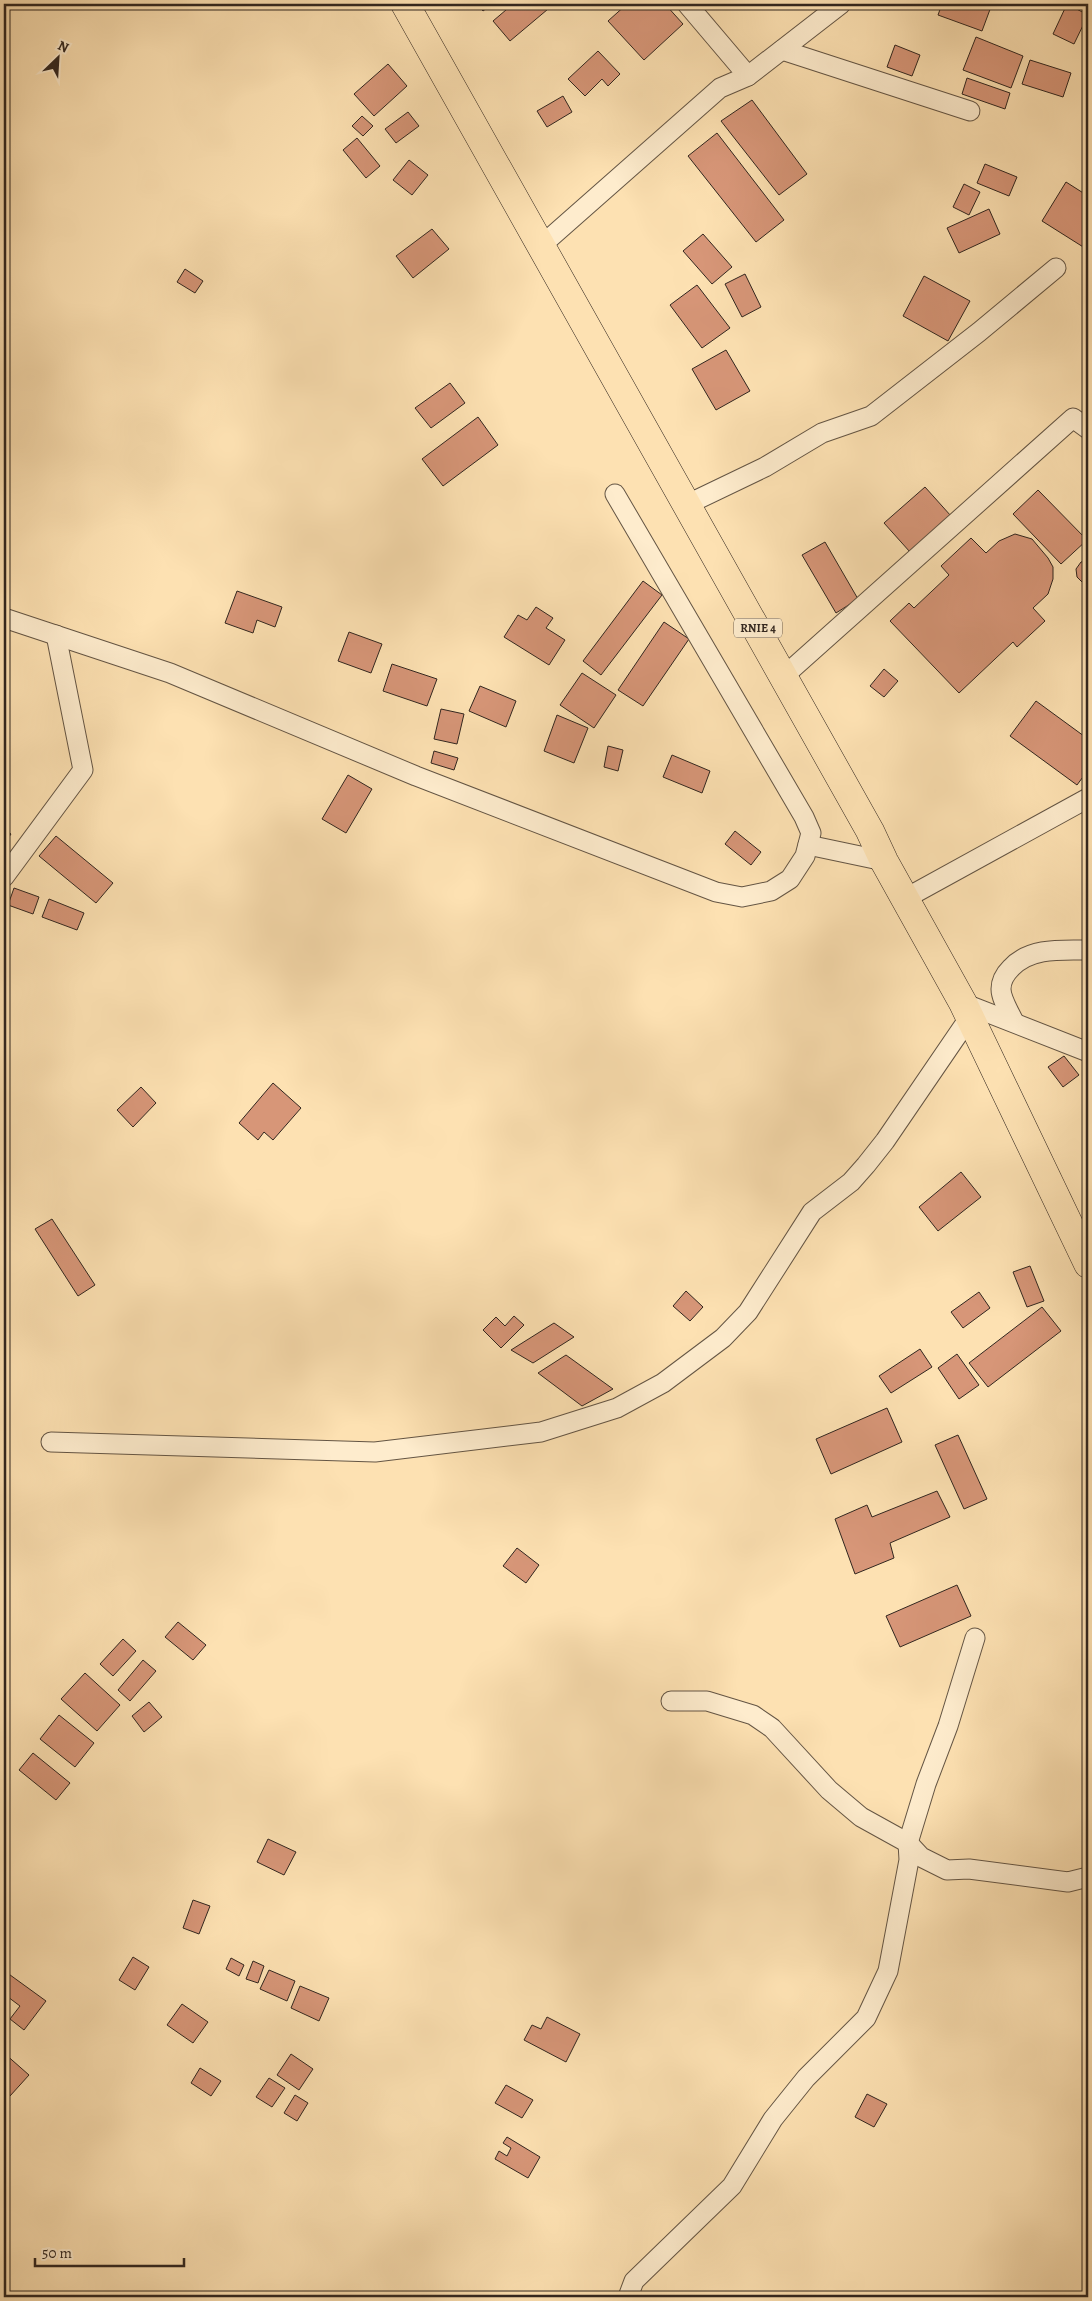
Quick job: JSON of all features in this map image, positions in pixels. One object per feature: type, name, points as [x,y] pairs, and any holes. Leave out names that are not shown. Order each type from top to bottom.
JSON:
[{"type":"main road","name":"RNIE 4","points":[[405,4],[688,504],[870,831],[884,861],[906,898],[966,1011],[1088,1264]]},
{"type":"street","points":[[687,4],[748,76]]},
{"type":"street","points":[[542,245],[720,88],[748,76],[842,4]]},
{"type":"street","points":[[782,50],[970,111]]},
{"type":"street","points":[[688,504],[765,467],[822,433],[870,416],[979,332],[1056,268]]},
{"type":"street","points":[[784,676],[1000,484],[1061,427],[1073,418],[1088,429]]},
{"type":"street","points":[[4,618],[170,672],[416,776],[716,892],[742,897],[771,891],[790,879],[805,856],[811,833],[804,817],[615,494]]},
{"type":"street","points":[[4,877],[83,770],[56,635]]},
{"type":"street","points":[[906,898],[1088,798]]},
{"type":"street","points":[[808,846],[884,861]]},
{"type":"street","points":[[1014,1022],[1001,989],[1005,975],[1018,960],[1036,952],[1088,950]]},
{"type":"street","points":[[51,1442],[375,1452],[541,1432],[617,1408],[663,1383],[723,1338],[748,1312],[812,1212],[851,1182],[885,1141],[966,1011],[1014,1022],[1088,1052]]},
{"type":"street","points":[[628,2297],[634,2281],[732,2186],[773,2120],[806,2078],[866,2018],[888,1971],[910,1860],[908,1844],[926,1784],[948,1726],[975,1638]]},
{"type":"street","points":[[671,1701],[707,1701],[753,1715],[772,1728],[829,1790],[861,1817],[908,1844],[921,1857],[947,1870],[969,1869],[1068,1882],[1088,1877]]},
{"type":"building","points":[[477,4],[492,4],[483,11]]},
{"type":"building","points":[[513,4],[554,4],[510,41],[493,21]]},
{"type":"building","points":[[627,4],[665,4],[683,24],[644,60],[608,21]]},
{"type":"building","points":[[942,4],[992,4],[982,31],[938,15]]},
{"type":"building","points":[[1067,4],[1088,15],[1074,44],[1053,34]]},
{"type":"building","points":[[976,37],[1023,56],[1011,88],[963,70]]},
{"type":"building","points":[[895,45],[920,55],[912,76],[887,67]]},
{"type":"building","points":[[598,51],[620,74],[608,86],[602,79],[585,96],[568,79]]},
{"type":"building","points":[[1030,60],[1071,73],[1063,97],[1022,84]]},
{"type":"building","points":[[388,64],[407,86],[374,116],[354,94]]},
{"type":"building","points":[[967,78],[1010,93],[1005,109],[962,94]]},
{"type":"building","points":[[563,96],[572,112],[547,127],[537,111]]},
{"type":"building","points":[[752,100],[807,174],[779,195],[721,121]]},
{"type":"building","points":[[408,112],[419,126],[396,143],[385,129]]},
{"type":"building","points":[[362,116],[373,126],[363,136],[352,126]]},
{"type":"building","points":[[717,133],[784,220],[756,242],[688,156]]},
{"type":"building","points":[[357,138],[380,166],[366,178],[343,150]]},
{"type":"building","points":[[409,160],[428,175],[412,195],[393,180]]},
{"type":"building","points":[[985,164],[1017,177],[1009,196],[977,183]]},
{"type":"building","points":[[1066,182],[1088,196],[1088,250],[1042,221]]},
{"type":"building","points":[[964,184],[980,192],[969,215],[953,207]]},
{"type":"building","points":[[989,209],[1000,234],[959,253],[947,228]]},
{"type":"building","points":[[432,229],[449,249],[413,278],[396,256]]},
{"type":"building","points":[[703,234],[732,267],[712,284],[683,251]]},
{"type":"building","points":[[185,269],[203,281],[195,293],[177,282]]},
{"type":"building","points":[[745,274],[761,307],[742,317],[725,284]]},
{"type":"building","points":[[924,276],[970,301],[948,341],[903,316]]},
{"type":"building","points":[[697,285],[730,328],[702,348],[670,305]]},
{"type":"building","points":[[726,350],[750,391],[716,410],[692,369]]},
{"type":"building","points":[[450,383],[465,403],[431,428],[415,408]]},
{"type":"building","points":[[478,417],[498,445],[443,486],[422,459]]},
{"type":"building","points":[[925,487],[951,516],[910,552],[884,523]]},
{"type":"building","points":[[1038,490],[1087,540],[1061,564],[1013,514]]},
{"type":"building","points":[[1015,534],[1032,539],[1053,567],[1053,579],[1048,594],[1033,608],[1045,621],[1017,647],[1013,642],[959,693],[890,621],[909,603],[914,608],[949,575],[941,566],[971,538],[986,553],[999,541]]},
{"type":"building","points":[[825,542],[858,599],[836,613],[802,555]]},
{"type":"building","points":[[1088,560],[1088,585],[1085,585],[1077,577],[1076,569],[1081,562]]},
{"type":"building","points":[[643,581],[662,595],[601,675],[583,661]]},
{"type":"building","points":[[237,591],[282,607],[275,627],[257,620],[253,633],[225,623]]},
{"type":"building","points":[[536,607],[553,618],[546,628],[565,640],[549,665],[504,637],[518,615],[527,620]]},
{"type":"building","points":[[664,622],[689,639],[643,706],[618,690]]},
{"type":"building","points":[[349,632],[382,644],[371,673],[338,661]]},
{"type":"building","points":[[392,664],[437,679],[427,706],[383,691]]},
{"type":"building","points":[[884,669],[898,681],[884,697],[870,686]]},
{"type":"building","points":[[582,673],[616,695],[594,728],[560,705]]},
{"type":"building","points":[[480,686],[516,701],[506,727],[469,711]]},
{"type":"building","points":[[1036,701],[1088,739],[1088,770],[1077,785],[1010,736]]},
{"type":"building","points":[[441,709],[464,714],[457,744],[434,739]]},
{"type":"building","points":[[557,715],[588,728],[574,763],[544,751]]},
{"type":"building","points":[[608,746],[623,750],[618,771],[604,767]]},
{"type":"building","points":[[434,751],[458,758],[454,770],[431,763]]},
{"type":"building","points":[[672,755],[710,771],[702,793],[663,777]]},
{"type":"building","points":[[348,775],[372,789],[346,833],[322,819]]},
{"type":"building","points":[[4,829],[11,834],[4,844]]},
{"type":"building","points":[[735,831],[761,852],[751,865],[725,844]]},
{"type":"building","points":[[56,836],[113,883],[96,903],[39,856]]},
{"type":"building","points":[[14,888],[39,897],[33,914],[8,905]]},
{"type":"building","points":[[49,899],[84,913],[77,930],[42,917]]},
{"type":"building","points":[[1064,1056],[1079,1075],[1063,1087],[1048,1067]]},
{"type":"building","points":[[273,1083],[301,1108],[273,1140],[264,1132],[258,1140],[239,1123]]},
{"type":"building","points":[[141,1087],[156,1103],[133,1127],[117,1110]]},
{"type":"building","points":[[961,1172],[981,1197],[938,1231],[919,1207]]},
{"type":"building","points":[[52,1219],[95,1285],[78,1296],[35,1229]]},
{"type":"building","points":[[1030,1266],[1044,1301],[1027,1307],[1013,1272]]},
{"type":"building","points":[[686,1291],[703,1307],[690,1321],[673,1306]]},
{"type":"building","points":[[979,1292],[990,1308],[963,1328],[951,1312]]},
{"type":"building","points":[[1042,1307],[1061,1331],[988,1387],[969,1363]]},
{"type":"building","points":[[514,1316],[524,1325],[501,1348],[483,1330],[496,1317],[505,1326]]},
{"type":"building","points":[[554,1323],[574,1337],[533,1363],[511,1350]]},
{"type":"building","points":[[920,1349],[932,1367],[891,1393],[879,1376]]},
{"type":"building","points":[[957,1354],[979,1385],[959,1399],[938,1368]]},
{"type":"building","points":[[566,1355],[613,1389],[582,1406],[538,1373]]},
{"type":"building","points":[[887,1408],[902,1442],[831,1474],[816,1439]]},
{"type":"building","points":[[958,1435],[987,1499],[964,1509],[935,1445]]},
{"type":"building","points":[[937,1491],[950,1517],[890,1543],[894,1558],[855,1574],[835,1519],[867,1505],[872,1517]]},
{"type":"building","points":[[517,1548],[539,1565],[526,1583],[503,1566]]},
{"type":"building","points":[[957,1585],[971,1616],[900,1647],[886,1616]]},
{"type":"building","points":[[178,1622],[206,1645],[193,1660],[165,1637]]},
{"type":"building","points":[[123,1639],[136,1651],[113,1676],[100,1664]]},
{"type":"building","points":[[143,1660],[156,1671],[130,1701],[118,1690]]},
{"type":"building","points":[[85,1673],[120,1705],[97,1731],[61,1699]]},
{"type":"building","points":[[149,1702],[162,1717],[144,1732],[132,1716]]},
{"type":"building","points":[[59,1715],[94,1743],[75,1767],[40,1739]]},
{"type":"building","points":[[33,1753],[70,1783],[56,1800],[19,1770]]},
{"type":"building","points":[[268,1839],[296,1852],[284,1875],[257,1862]]},
{"type":"building","points":[[193,1900],[210,1906],[199,1934],[183,1928]]},
{"type":"building","points":[[133,1957],[149,1967],[135,1990],[119,1980]]},
{"type":"building","points":[[231,1958],[244,1965],[239,1976],[226,1969]]},
{"type":"building","points":[[253,1961],[264,1966],[258,1983],[246,1979]]},
{"type":"building","points":[[269,1970],[295,1981],[287,2001],[260,1989]]},
{"type":"building","points":[[6,1972],[46,2001],[24,2030],[10,2019],[20,2006],[4,1994],[4,1974]]},
{"type":"building","points":[[300,1986],[329,1998],[319,2021],[291,2008]]},
{"type":"building","points":[[182,2004],[208,2022],[193,2043],[167,2025]]},
{"type":"building","points":[[547,2017],[580,2034],[566,2062],[524,2040],[532,2025],[541,2029]]},
{"type":"building","points":[[4,2053],[29,2075],[10,2096],[4,2091]]},
{"type":"building","points":[[291,2054],[313,2069],[299,2090],[277,2075]]},
{"type":"building","points":[[200,2068],[221,2081],[211,2096],[191,2083]]},
{"type":"building","points":[[269,2078],[285,2088],[272,2107],[256,2097]]},
{"type":"building","points":[[506,2085],[533,2100],[522,2118],[495,2103]]},
{"type":"building","points":[[867,2094],[887,2104],[874,2127],[855,2117]]},
{"type":"building","points":[[295,2095],[308,2103],[297,2121],[284,2113]]},
{"type":"building","points":[[507,2137],[540,2157],[528,2178],[495,2159],[499,2151],[507,2156],[511,2148],[503,2143]]}]
